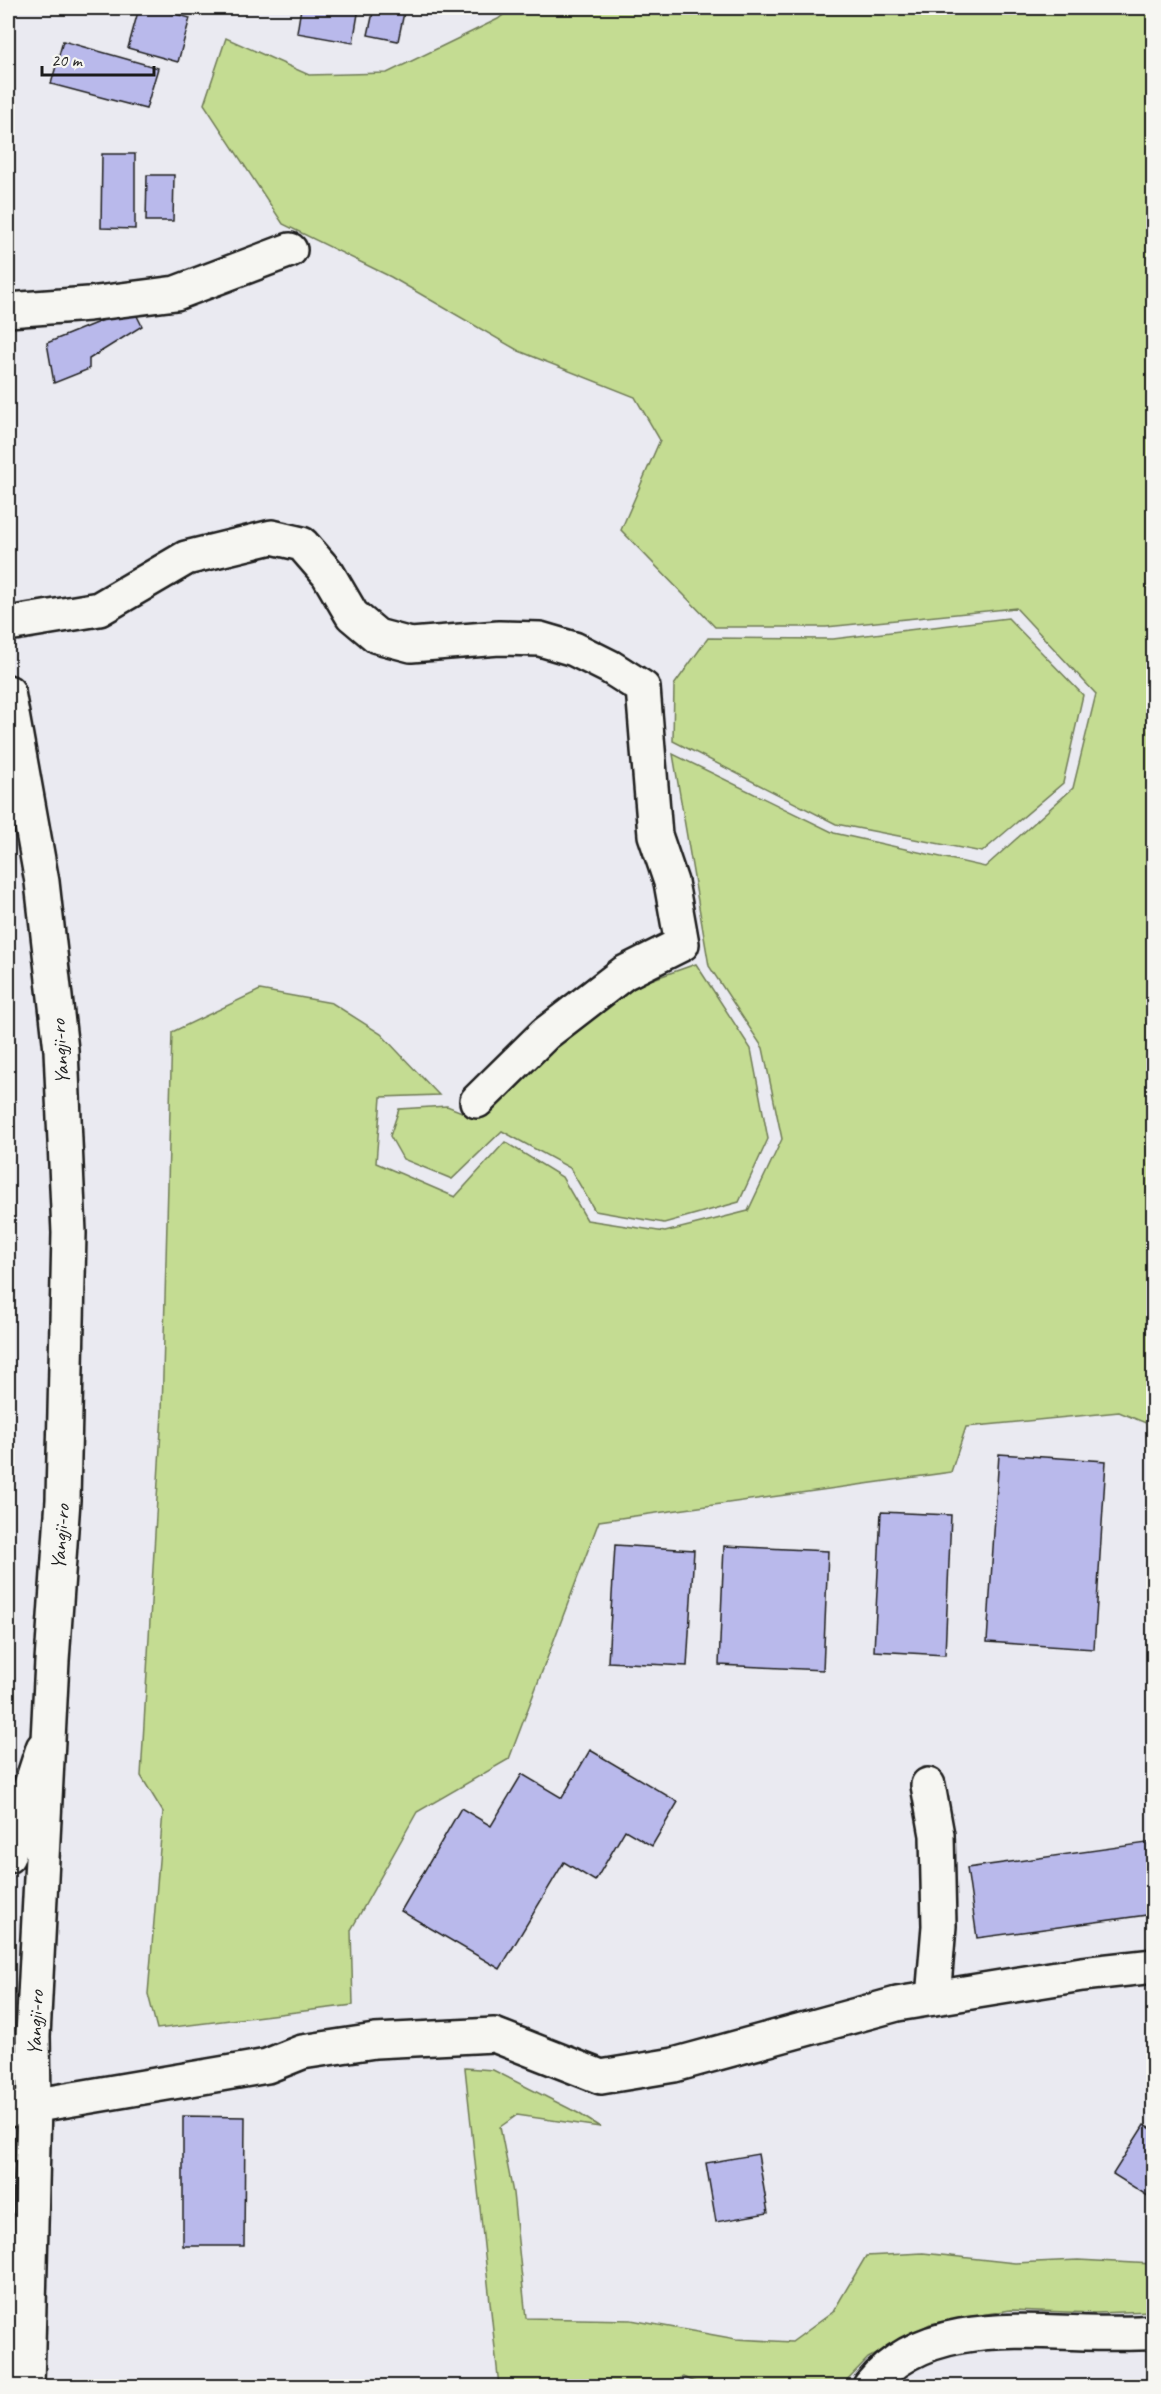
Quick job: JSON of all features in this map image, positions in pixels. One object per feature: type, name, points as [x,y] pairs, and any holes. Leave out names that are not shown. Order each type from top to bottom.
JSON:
[{"type":"street","points":[[8,310],[89,304],[176,293],[290,250]]},
{"type":"street","points":[[8,624],[99,609],[186,558],[272,537],[302,544],[328,574],[352,615],[377,636],[411,645],[499,638],[540,639],[574,649],[610,667],[643,688],[655,835],[671,882],[682,944],[624,973],[545,1034],[477,1101]]},
{"type":"street","name":"Yangji-ro","points":[[8,692],[42,882],[61,1050],[69,1233],[63,1500],[48,1732],[33,2036],[21,2107],[27,2386]]},
{"type":"street","points":[[8,1856],[48,1732]]},
{"type":"street","points":[[928,1785],[937,1835],[939,1926],[933,1998]]},
{"type":"street","points":[[21,2107],[267,2066],[302,2052],[365,2042],[470,2036],[494,2035],[601,2077],[674,2065],[897,2004],[1082,1974],[1154,1966]]},
{"type":"street","points":[[870,2386],[882,2371],[903,2356],[943,2341],[989,2332],[1032,2330],[1122,2335],[1154,2332]]},
{"type":"street","points":[[8,2355],[17,2386]]},
{"type":"green space","points":[[512,8],[1153,8],[1153,1426],[1119,1412],[966,1427],[951,1472],[599,1521],[509,1759],[417,1812],[351,1930],[353,2005],[157,2029],[148,1994],[163,1812],[141,1776],[162,1412],[172,1032],[260,990],[332,1003],[381,1034],[439,1095],[381,1097],[376,1163],[455,1197],[505,1142],[562,1177],[587,1220],[665,1232],[748,1211],[782,1139],[763,1048],[709,966],[673,754],[834,833],[985,867],[1073,788],[1096,694],[1016,608],[826,627],[715,627],[621,530],[660,440],[635,397],[519,351],[391,277],[283,224],[204,104],[226,38],[309,75],[387,73],[498,19]]},
{"type":"green space","points":[[1008,618],[1083,695],[1063,783],[982,852],[836,824],[673,741],[674,685],[708,638],[833,639]]},
{"type":"green space","points":[[696,964],[751,1049],[768,1139],[739,1202],[664,1223],[595,1211],[570,1168],[502,1131],[452,1179],[403,1159],[390,1136],[399,1109],[447,1106],[479,1119],[577,1029],[639,984]]},
{"type":"green space","points":[[465,2068],[493,2070],[578,2113],[600,2127],[517,2115],[500,2127],[513,2193],[526,2318],[631,2320],[736,2339],[792,2342],[833,2312],[866,2256],[923,2253],[1015,2263],[1078,2260],[1153,2264],[1153,2311],[1095,2313],[1010,2310],[930,2324],[868,2358],[841,2386],[705,2386],[683,2377],[663,2386],[499,2386]]},
{"type":"building","points":[[139,8],[154,8],[190,18],[178,62],[128,48]]},
{"type":"building","points":[[301,8],[359,8],[353,43],[297,33]]},
{"type":"building","points":[[374,8],[405,8],[398,41],[368,35]]},
{"type":"building","points":[[63,41],[158,68],[146,109],[51,84]]},
{"type":"building","points":[[102,154],[135,154],[135,229],[101,228]]},
{"type":"building","points":[[147,175],[174,175],[173,221],[146,221]]},
{"type":"building","points":[[133,308],[142,326],[89,359],[89,369],[54,383],[47,343]]},
{"type":"building","points":[[999,1454],[1106,1461],[1094,1649],[987,1642]]},
{"type":"building","points":[[881,1512],[951,1515],[945,1655],[874,1651]]},
{"type":"building","points":[[615,1545],[694,1550],[687,1666],[608,1662]]},
{"type":"building","points":[[724,1546],[828,1551],[823,1670],[719,1665]]},
{"type":"building","points":[[590,1750],[678,1802],[652,1846],[625,1830],[595,1881],[564,1862],[500,1969],[401,1911],[461,1808],[491,1826],[522,1774],[562,1798]]},
{"type":"building","points":[[1154,1842],[1154,1914],[977,1938],[967,1868]]},
{"type":"building","points":[[183,2116],[245,2117],[244,2246],[183,2246]]},
{"type":"building","points":[[1144,2125],[1154,2130],[1154,2200],[1113,2174]]},
{"type":"building","points":[[758,2154],[768,2213],[716,2222],[706,2163]]}]
